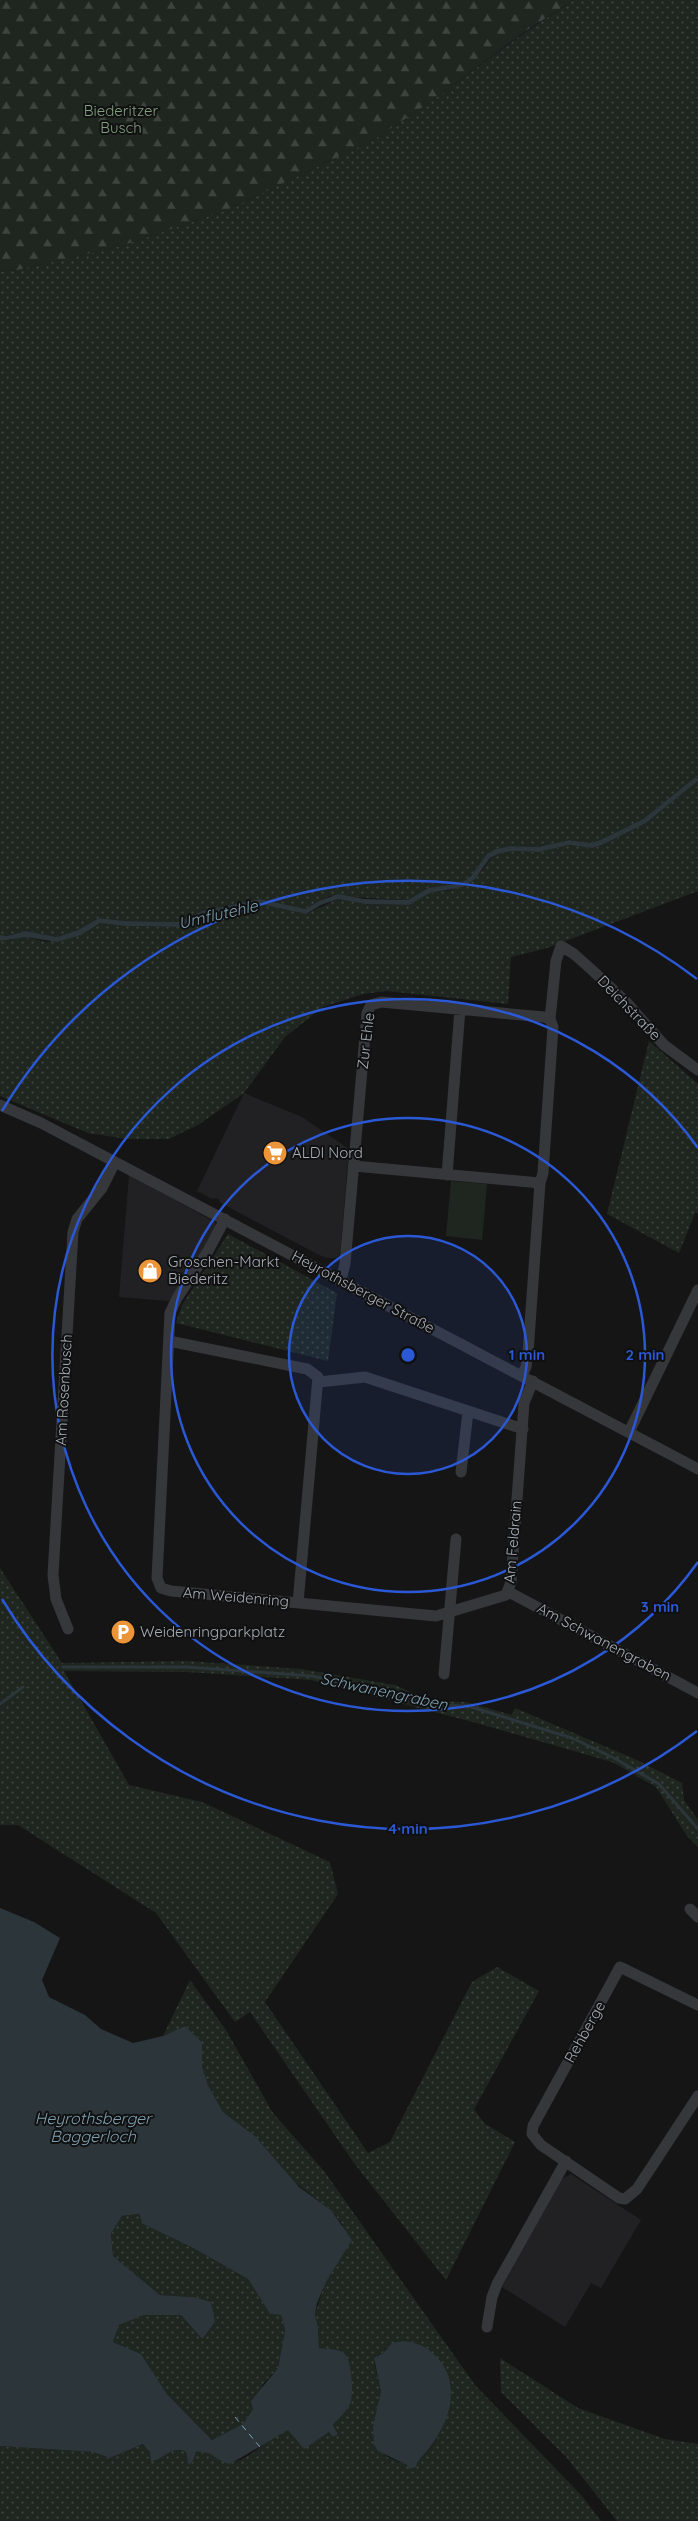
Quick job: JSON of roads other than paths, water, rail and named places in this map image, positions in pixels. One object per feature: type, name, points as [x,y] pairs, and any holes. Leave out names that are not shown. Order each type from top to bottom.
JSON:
[{"type":"street","name":"Deichstraße","points":[[550,1019],[556,962],[561,946],[574,954],[619,996],[664,1045],[698,1070]]},
{"type":"street","name":"Zur Ehle","points":[[340,1280],[345,1264],[367,1013],[371,1005],[381,1002],[550,1019]]},
{"type":"street","points":[[447,1174],[460,1010]]},
{"type":"street","points":[[522,1376],[526,1368],[528,1353],[540,1183],[543,1173],[552,1027],[550,1019]]},
{"type":"street","name":"Heyrothsberger Straße","points":[[0,1105],[41,1123],[226,1219],[698,1469]]},
{"type":"street","name":"Am Rosenbusch","points":[[68,1629],[56,1599],[53,1575],[73,1232],[76,1219],[102,1188],[116,1162]]},
{"type":"street","points":[[354,1166],[540,1183]]},
{"type":"street","name":"Am Weidenring","points":[[226,1219],[170,1314],[158,1585],[171,1591],[298,1603],[319,1382]]},
{"type":"street","points":[[629,1432],[698,1290]]},
{"type":"street","points":[[169,1341],[307,1369],[316,1374],[319,1382],[365,1377],[523,1429]]},
{"type":"street","name":"Am Feldrain","points":[[298,1603],[436,1616],[503,1597],[509,1592],[524,1402],[533,1382]]},
{"type":"street","points":[[461,1472],[468,1412]]},
{"type":"street","points":[[444,1674],[456,1539]]},
{"type":"street","name":"Am Schwanengraben","points":[[509,1592],[698,1693]]},
{"type":"street","name":"Rehberge","points":[[698,2005],[620,1967],[533,2126],[532,2134],[535,2140],[618,2198],[630,2196],[698,2096]]},
{"type":"street","points":[[487,2327],[492,2297],[497,2284],[566,2161]]},
{"type":"water","points":[[698,775],[698,781],[646,823],[602,845],[592,848],[569,845],[539,852],[512,851],[498,854],[490,858],[475,879],[463,887],[430,893],[409,905],[365,904],[338,899],[321,905],[306,914],[260,904],[204,915],[180,927],[124,926],[100,923],[81,935],[57,942],[26,937],[0,941],[0,935],[7,936],[26,931],[57,937],[78,930],[99,918],[125,921],[179,922],[202,911],[260,899],[306,909],[319,901],[338,894],[364,899],[408,900],[428,888],[461,883],[471,876],[487,854],[496,849],[511,846],[538,847],[569,840],[591,843],[600,840],[643,819]]},
{"type":"water","name":"Heyrothsberger Baggerloch","points":[[0,1908],[34,1922],[60,1938],[42,1980],[49,1997],[85,2015],[101,2029],[133,2043],[163,2036],[185,2026],[202,2042],[202,2066],[208,2085],[223,2112],[255,2136],[299,2187],[331,2210],[352,2240],[327,2280],[317,2303],[315,2315],[318,2327],[319,2348],[336,2350],[345,2354],[351,2371],[352,2386],[350,2404],[333,2425],[338,2434],[333,2437],[329,2432],[304,2449],[288,2430],[230,2464],[221,2461],[211,2454],[196,2452],[192,2463],[188,2464],[186,2452],[182,2450],[173,2451],[151,2462],[150,2452],[143,2444],[110,2458],[93,2452],[0,2446]],"holes":[[[139,2214],[143,2224],[193,2248],[248,2279],[270,2314],[281,2315],[285,2330],[278,2368],[251,2401],[253,2409],[243,2424],[212,2440],[167,2394],[141,2354],[113,2342],[119,2325],[144,2315],[181,2315],[202,2339],[215,2322],[211,2302],[193,2297],[160,2295],[113,2256],[111,2234],[122,2216]]]},
{"type":"water","points":[[404,2341],[424,2347],[436,2356],[446,2371],[450,2381],[451,2393],[450,2404],[443,2426],[429,2449],[418,2461],[416,2467],[409,2469],[407,2465],[378,2451],[374,2445],[373,2426],[381,2392],[374,2358],[383,2353],[392,2343]]},
{"type":"waterway","name":"Schwanengraben","points":[[63,1667],[186,1667],[312,1676],[435,1705],[468,1706],[572,1738],[614,1758],[659,1784],[698,1829]]},
{"type":"waterway","name":"Schwanengraben","points":[[0,1704],[23,1687]]},
{"type":"place","name":"ALDI Nord","points":[[275,1153]]},
{"type":"place","name":"Groschen-Markt Biederitz","points":[[150,1271]]},
{"type":"place","name":"Weidenringparkplatz","points":[[123,1632]]},
{"type":"park label","name":"Biederitzer Busch","points":[[121,120]]},
{"type":"water label","name":"Umflutehle","points":[[218,914]]}]
